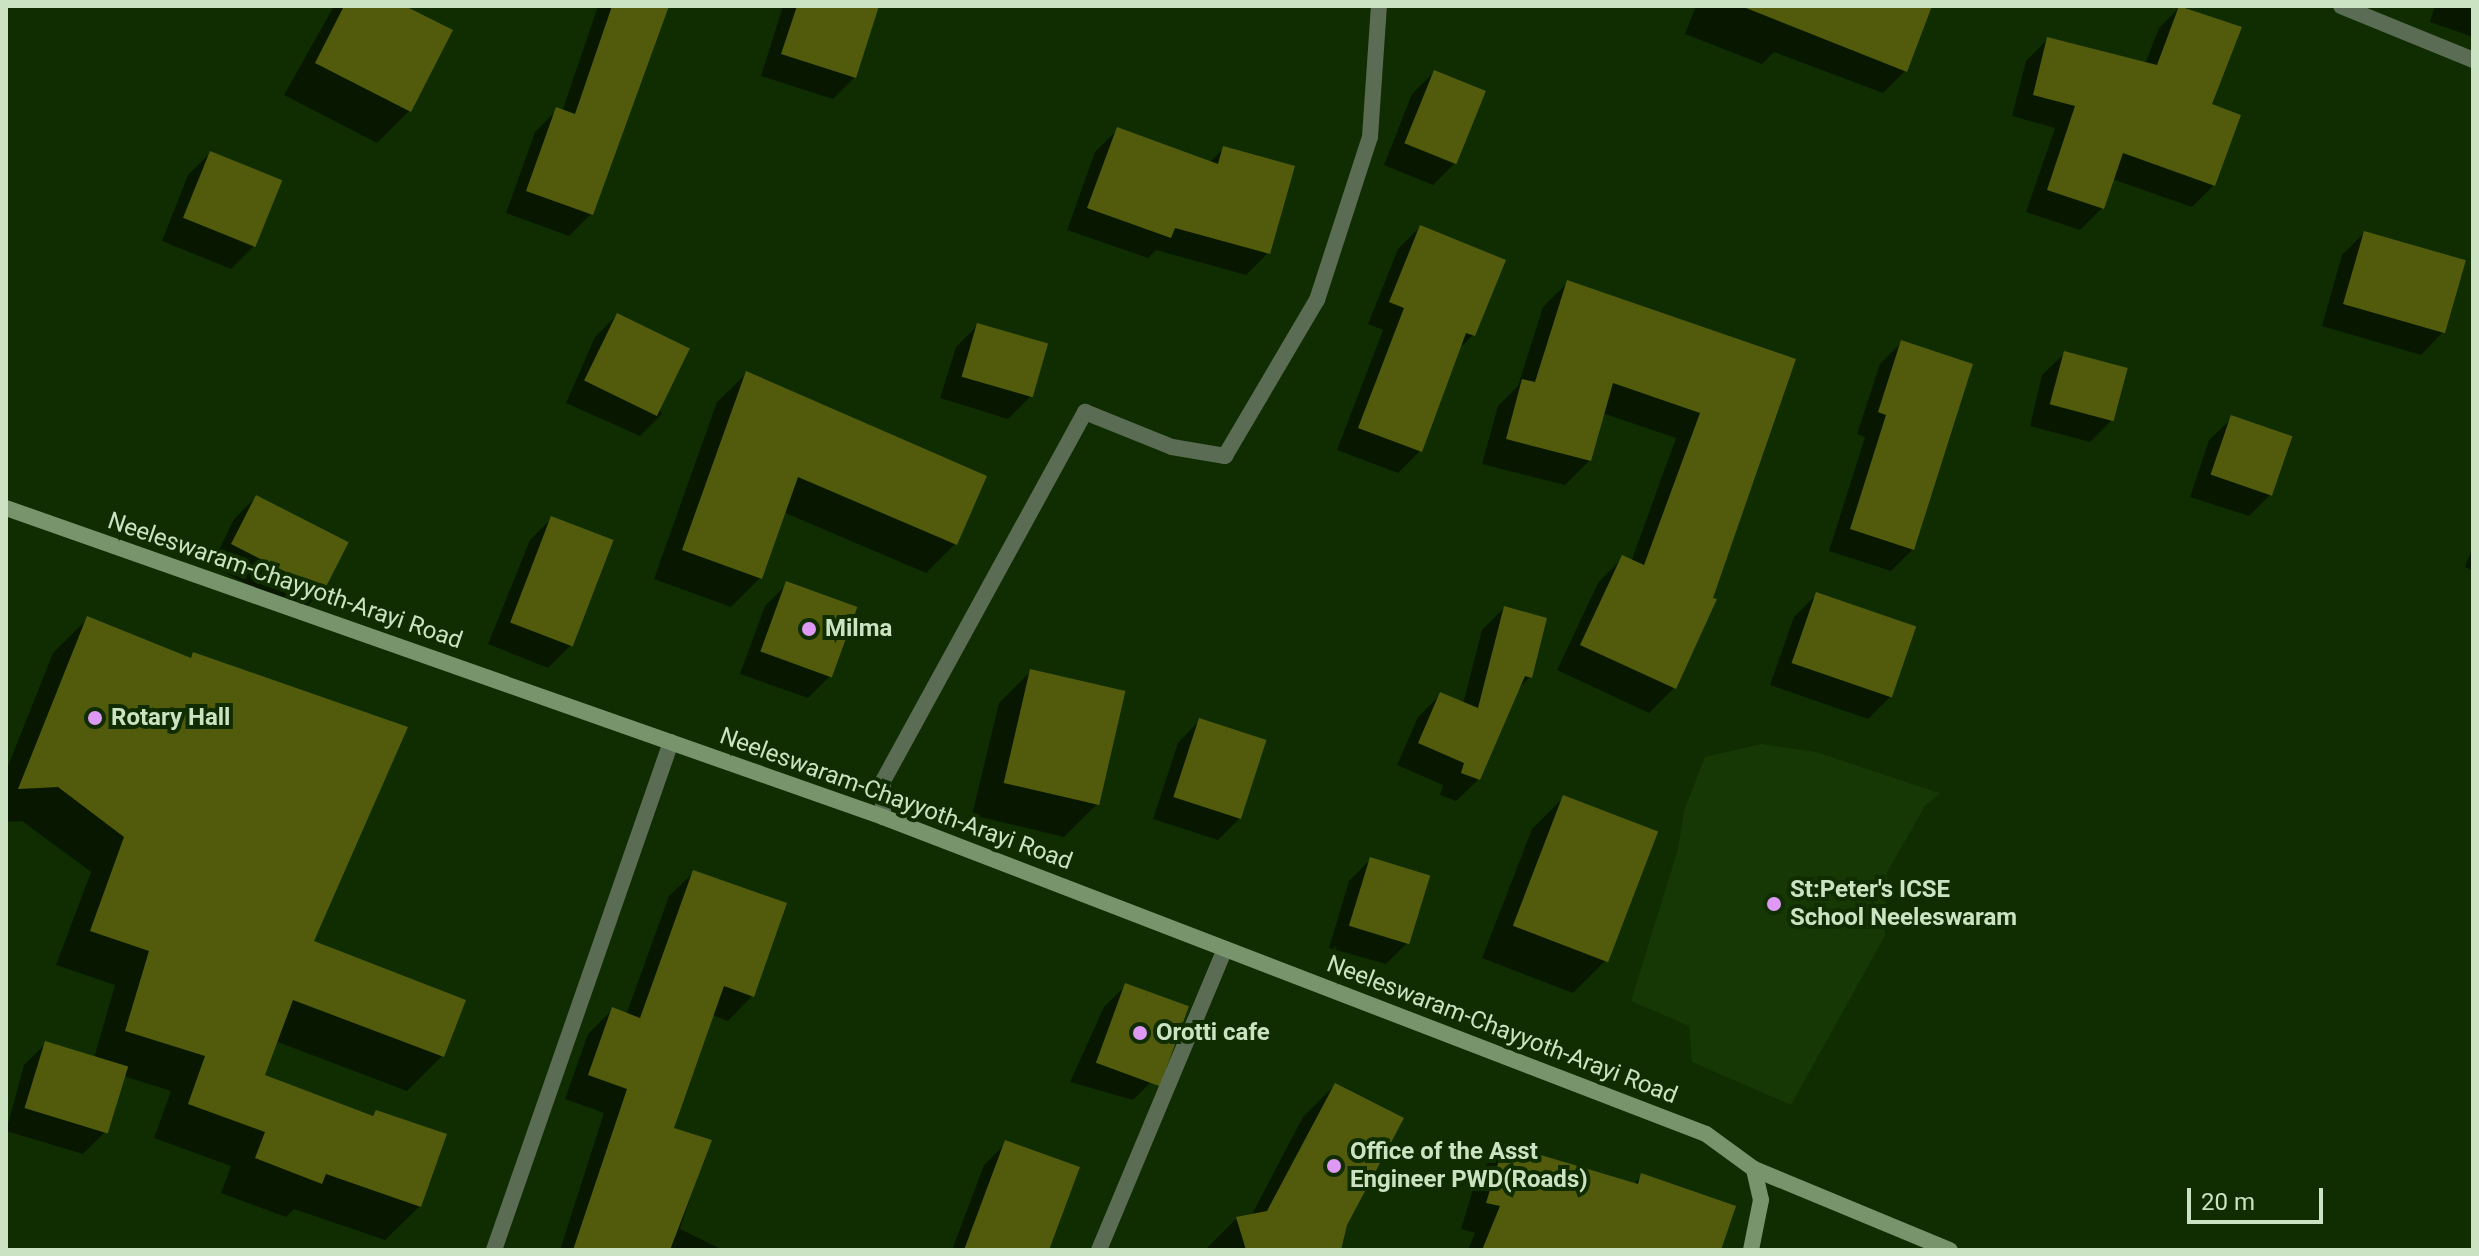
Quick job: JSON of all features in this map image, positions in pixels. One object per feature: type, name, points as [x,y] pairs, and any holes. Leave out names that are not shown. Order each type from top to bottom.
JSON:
[{"type":"main road","name":"Neeleswaram-Chayyoth-Arayi Road","points":[[6,508],[883,817],[1706,1134],[1754,1169],[1950,1250]]},
{"type":"main road","points":[[1751,1250],[1761,1200],[1754,1169]]},
{"type":"street","points":[[883,817],[883,781],[1085,412],[1172,447],[1225,456],[1317,300],[1370,137],[1379,6]]},
{"type":"street","points":[[2341,6],[2473,60]]},
{"type":"street","points":[[494,1250],[671,742]]},
{"type":"street","points":[[1099,1250],[1225,949]]},
{"type":"shaded area","name":"St:Peter's ICSE School Neeleswaram","points":[[1761,744],[1816,752],[1940,793],[1925,806],[1887,872],[1885,936],[1791,1105],[1692,1062],[1689,1026],[1631,1001],[1678,849],[1684,811],[1705,757]]},
{"type":"building","points":[[344,6],[405,6],[453,30],[411,112],[315,63]]},
{"type":"building","points":[[612,6],[669,6],[593,215],[526,191],[556,107],[575,114]]},
{"type":"building","points":[[797,6],[879,6],[856,78],[781,54]]},
{"type":"building","points":[[1741,6],[1932,6],[1907,72]]},
{"type":"building","points":[[2179,6],[2242,27],[2212,104],[2241,115],[2215,186],[2123,153],[2104,209],[2047,190],[2075,106],[2033,95],[2047,37],[2157,65]]},
{"type":"building","points":[[1434,70],[1486,91],[1456,164],[1404,143]]},
{"type":"building","points":[[1117,127],[1218,164],[1223,146],[1295,166],[1270,254],[1175,228],[1171,238],[1087,208]]},
{"type":"building","points":[[210,151],[282,180],[255,247],[183,218]]},
{"type":"building","points":[[1420,225],[1506,260],[1475,336],[1466,333],[1422,452],[1358,428],[1404,308],[1389,302]]},
{"type":"building","points":[[2364,231],[2466,260],[2445,333],[2343,304]]},
{"type":"building","points":[[1567,280],[1796,359],[1713,598],[1717,599],[1676,689],[1580,645],[1622,555],[1644,565],[1700,413],[1613,383],[1591,461],[1506,439],[1522,379],[1535,382]]},
{"type":"building","points":[[617,313],[690,349],[657,416],[584,380]]},
{"type":"building","points":[[977,323],[1048,343],[1033,397],[962,377]]},
{"type":"building","points":[[1901,340],[1973,364],[1914,550],[1850,529],[1886,415],[1878,412]]},
{"type":"building","points":[[2064,351],[2128,368],[2114,421],[2050,404]]},
{"type":"building","points":[[746,371],[987,476],[957,545],[798,477],[762,579],[682,550]]},
{"type":"building","points":[[2231,415],[2292,436],[2272,496],[2210,475]]},
{"type":"building","points":[[256,495],[349,542],[324,591],[231,544]]},
{"type":"building","points":[[551,516],[614,540],[573,646],[510,622]]},
{"type":"building","name":"Milma","points":[[786,581],[857,607],[832,677],[760,651]]},
{"type":"building","points":[[1816,592],[1916,627],[1892,697],[1792,663]]},
{"type":"building","points":[[1504,606],[1547,618],[1532,678],[1525,676],[1480,780],[1461,773],[1464,763],[1418,743],[1440,692],[1478,708]]},
{"type":"building","points":[[87,616],[191,658],[193,652],[408,727],[314,941],[466,1000],[444,1057],[293,1000],[265,1075],[373,1116],[376,1110],[447,1134],[421,1207],[326,1174],[322,1184],[255,1158],[265,1132],[188,1104],[205,1056],[125,1031],[149,951],[90,931],[124,837],[58,787],[18,789]]},
{"type":"building","points":[[1030,669],[1125,691],[1099,805],[1004,783]]},
{"type":"building","points":[[1199,718],[1267,740],[1241,819],[1173,797]]},
{"type":"building","points":[[1563,795],[1658,832],[1608,962],[1513,926]]},
{"type":"building","points":[[1370,857],[1430,875],[1409,944],[1349,926]]},
{"type":"building","points":[[693,870],[787,903],[754,997],[724,986],[674,1128],[712,1140],[670,1250],[573,1250],[627,1089],[588,1075],[612,1007],[640,1018]]},
{"type":"building","name":"Orotti cafe","points":[[1125,983],[1189,1006],[1160,1086],[1096,1063]]},
{"type":"building","points":[[45,1041],[128,1066],[108,1133],[25,1108]]},
{"type":"building","name":"Office of the Asst Engineer PWD(Roads)","points":[[1335,1083],[1404,1118],[1347,1225],[1341,1250],[1246,1250],[1236,1217],[1267,1211]]},
{"type":"building","points":[[1005,1140],[1080,1167],[1049,1250],[964,1250]]},
{"type":"building","points":[[1504,1144],[1638,1184],[1641,1173],[1736,1206],[1721,1250],[1482,1250],[1500,1206],[1486,1203]]},
{"type":"place","name":"Milma","points":[[809,629]]},
{"type":"place","name":"Rotary Hall","points":[[95,718]]},
{"type":"place","name":"St:Peter's ICSE School Neeleswaram","points":[[1774,904]]},
{"type":"place","name":"Orotti cafe","points":[[1140,1033]]},
{"type":"place","name":"Office of the Asst Engineer PWD(Roads)","points":[[1334,1166]]}]
